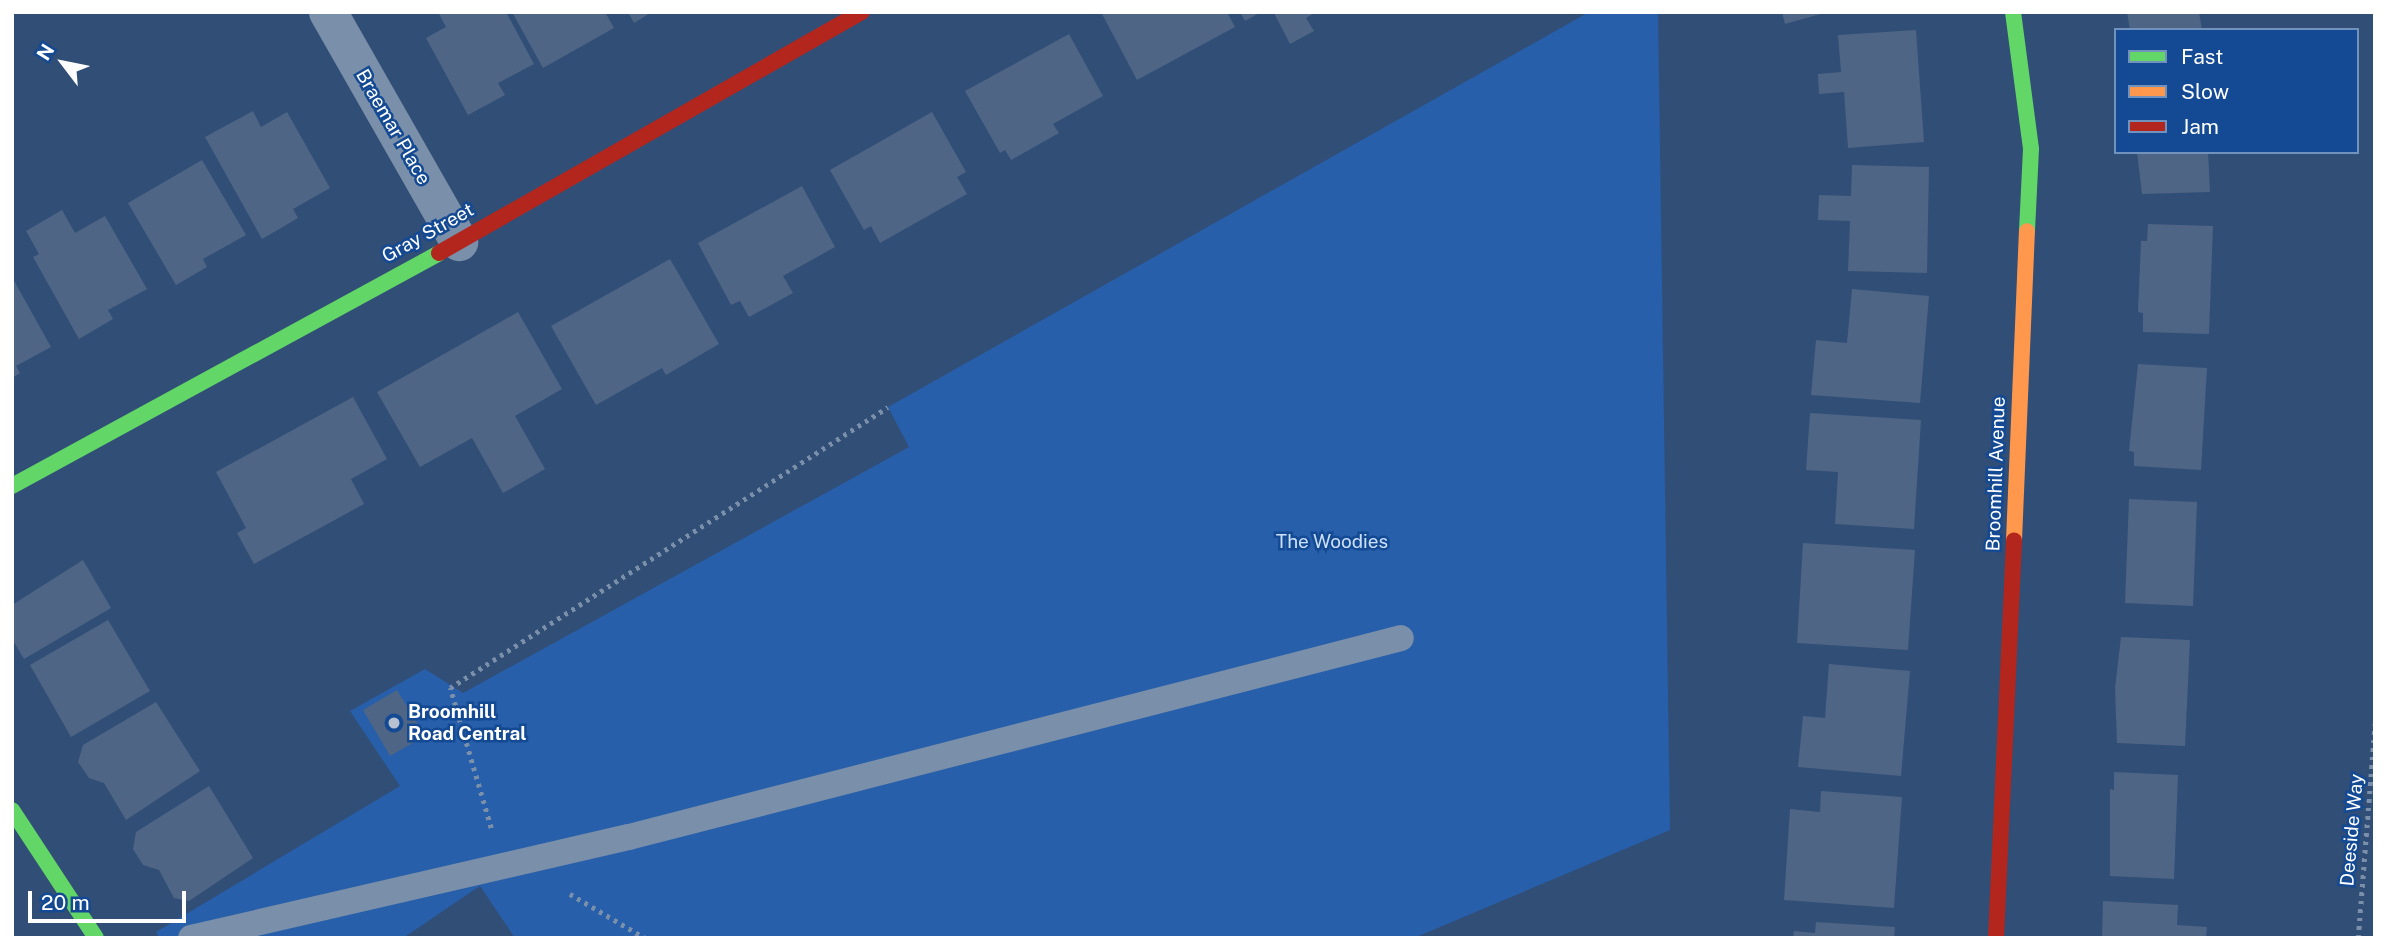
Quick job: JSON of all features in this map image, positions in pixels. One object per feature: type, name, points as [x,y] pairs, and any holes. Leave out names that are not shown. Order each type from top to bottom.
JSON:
[{"type":"street","name":"Braemar Place","points":[[328,12],[458,242]]},
{"type":"street","name":"Gray Street","points":[[12,486],[458,242],[862,12]]},
{"type":"street","name":"Broomhill Avenue","points":[[1996,938],[2031,149],[2013,12]]},
{"type":"street","points":[[12,810],[96,938]]},
{"type":"lane","points":[[191,938],[502,868],[1401,638]]},
{"type":"path","points":[[645,938],[574,895],[502,868],[450,688],[888,407]]},
{"type":"path","name":"Deeside Way","points":[[2358,938],[2375,724]]},
{"type":"green space","name":"The Woodies","points":[[1589,12],[1658,12],[1670,830],[1414,938],[515,938],[480,886],[403,938],[160,938],[156,932],[400,786],[350,711],[425,669],[463,693],[909,447],[888,407]]},
{"type":"building","points":[[438,12],[506,12],[534,64],[498,83],[505,95],[468,115],[426,38],[446,27]]},
{"type":"building","points":[[512,12],[605,12],[614,28],[543,68]]},
{"type":"building","points":[[628,12],[652,12],[634,23]]},
{"type":"building","points":[[1101,12],[1227,12],[1235,27],[1137,80]]},
{"type":"building","points":[[1240,12],[1261,12],[1245,21]]},
{"type":"building","points":[[1316,12],[1306,18],[1314,31],[1290,44],[1274,13]]},
{"type":"building","points":[[1782,12],[1824,12],[1824,13],[1785,24]]},
{"type":"building","points":[[2127,12],[2199,12],[2202,28],[2130,28]]},
{"type":"building","points":[[1916,30],[1924,142],[1848,148],[1844,92],[1819,94],[1818,74],[1841,72],[1838,35]]},
{"type":"building","points":[[1069,34],[1103,96],[1053,124],[1059,133],[1011,160],[1005,150],[1000,153],[965,91]]},
{"type":"building","points":[[253,111],[261,127],[287,112],[330,188],[293,209],[298,218],[262,239],[205,137]]},
{"type":"building","points":[[932,112],[966,172],[957,177],[967,194],[880,243],[871,226],[864,230],[830,170]]},
{"type":"building","points":[[2137,154],[2208,154],[2210,192],[2142,194]]},
{"type":"building","points":[[202,160],[246,235],[203,259],[207,267],[176,285],[128,203]]},
{"type":"building","points":[[1852,165],[1929,167],[1927,273],[1848,271],[1850,221],[1818,220],[1819,195],[1851,196]]},
{"type":"building","points":[[802,186],[835,247],[783,276],[793,293],[749,317],[740,301],[731,305],[698,243]]},
{"type":"building","points":[[62,210],[75,233],[105,216],[147,289],[108,310],[113,319],[79,339],[33,257],[39,254],[26,231]]},
{"type":"building","points":[[2148,224],[2213,226],[2209,334],[2143,332],[2143,313],[2138,312],[2141,241],[2147,241]]},
{"type":"building","points":[[670,259],[719,344],[666,375],[662,368],[596,405],[551,326]]},
{"type":"building","points":[[12,277],[51,347],[16,366],[20,373],[12,378]]},
{"type":"building","points":[[1852,289],[1929,296],[1920,403],[1811,395],[1816,340],[1847,343]]},
{"type":"building","points":[[518,312],[562,389],[515,416],[545,469],[503,493],[472,438],[420,467],[377,392]]},
{"type":"building","points":[[2138,364],[2207,368],[2201,470],[2134,466],[2134,452],[2129,451]]},
{"type":"building","points":[[353,397],[387,459],[351,479],[364,504],[254,564],[237,533],[246,528],[216,472]]},
{"type":"building","points":[[1810,413],[1921,420],[1914,529],[1835,524],[1838,472],[1806,470]]},
{"type":"building","points":[[2129,499],[2197,502],[2193,606],[2125,603]]},
{"type":"building","points":[[1803,543],[1915,550],[1908,650],[1797,643]]},
{"type":"building","points":[[83,560],[111,608],[24,659],[12,639],[12,605]]},
{"type":"building","points":[[108,620],[150,691],[71,737],[30,665]]},
{"type":"building","points":[[2121,637],[2190,640],[2185,746],[2117,743],[2115,688]]},
{"type":"building","points":[[1829,664],[1910,671],[1901,776],[1798,767],[1803,716],[1825,718]]},
{"type":"building","name":"Broomhill Road Central","points":[[397,690],[425,736],[390,756],[363,710]]},
{"type":"building","points":[[156,702],[200,771],[126,820],[104,783],[89,778],[78,762],[83,745]]},
{"type":"building","points":[[2114,772],[2178,775],[2174,879],[2110,876],[2110,789],[2114,790]]},
{"type":"building","points":[[209,786],[253,858],[189,901],[174,898],[159,870],[143,865],[133,849],[136,832]]},
{"type":"building","points":[[1821,791],[1902,797],[1894,908],[1784,900],[1790,809],[1820,812]]},
{"type":"building","points":[[2103,901],[2178,905],[2177,925],[2207,927],[2206,938],[2102,938]]},
{"type":"building","points":[[1816,922],[1895,927],[1894,938],[1793,938],[1794,931],[1815,933]]},
{"type":"traffic: fast","points":[[2013,12],[2031,149],[2027,231]]},
{"type":"traffic: fast","points":[[12,486],[439,253]]},
{"type":"traffic: fast","points":[[12,810],[96,938]]},
{"type":"traffic: slow","points":[[2014,540],[2027,231]]},
{"type":"traffic: jam","points":[[439,253],[862,12]]},
{"type":"traffic: jam","points":[[1996,938],[2014,540]]},
{"type":"place","name":"Broomhill Road Central","points":[[394,723]]}]
